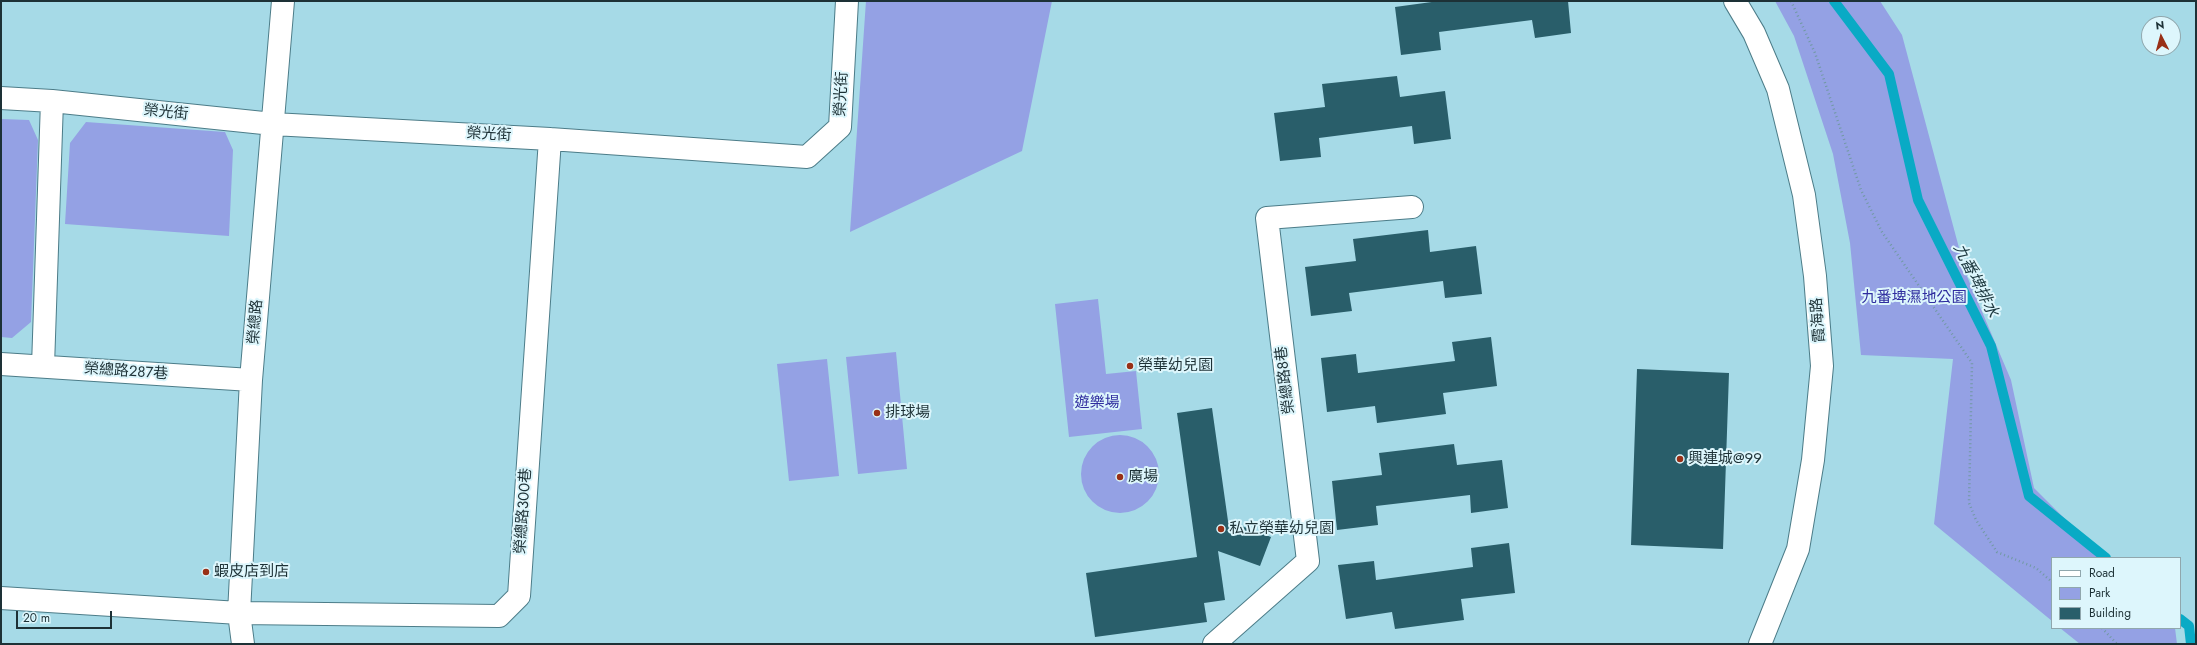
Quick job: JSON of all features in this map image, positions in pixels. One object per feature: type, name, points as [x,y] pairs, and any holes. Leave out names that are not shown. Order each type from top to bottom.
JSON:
[{"type":"street","name":"榮總路","points":[[243,644],[239,613],[251,380],[284,1]]},
{"type":"street","name":"榮光街","points":[[1,98],[52,101],[273,124],[550,138],[807,157],[840,127],[847,1]]},
{"type":"street","name":"霞海路","points":[[1736,1],[1754,33],[1778,89],[1804,195],[1815,276],[1822,366],[1813,460],[1798,549],[1760,644]]},
{"type":"street","points":[[43,366],[52,101]]},
{"type":"street","name":"榮總路300巷","points":[[1,598],[239,613],[498,616],[519,596],[550,138]]},
{"type":"street","name":"榮總路8巷","points":[[1214,644],[1308,561],[1267,218],[1412,207]]},
{"type":"street","name":"榮總路287巷","points":[[1,364],[251,380]]},
{"type":"path","points":[[1791,1],[1815,54],[1861,190],[1882,232],[1972,362],[1969,504],[1976,520],[1997,552],[2036,568],[2051,581]]},
{"type":"path","points":[[2103,629],[2117,644]]},
{"type":"green space","points":[[866,1],[1052,1],[1022,151],[850,232]]},
{"type":"green space","name":"九番埤濕地公園","points":[[1775,1],[1880,1],[1902,35],[1966,274],[2011,380],[2034,488],[2103,557],[2051,557],[2051,620],[1934,524],[1953,359],[1861,355],[1850,243],[1833,154],[1794,36]]},
{"type":"green space","points":[[1,119],[29,120],[38,140],[31,322],[12,338],[1,337]]},
{"type":"green space","points":[[86,122],[225,132],[233,150],[229,236],[65,224],[70,143]]},
{"type":"green space","name":"遊樂場","points":[[1098,299],[1106,374],[1136,371],[1142,429],[1069,437],[1055,304]]},
{"type":"green space","name":"排球場","points":[[896,352],[907,469],[858,474],[846,357]]},
{"type":"green space","points":[[827,359],[839,476],[789,481],[777,364]]},
{"type":"green space","name":"廣場","points":[[1120,435],[1135,438],[1142,442],[1152,452],[1156,459],[1159,474],[1156,489],[1152,496],[1142,506],[1135,510],[1120,513],[1105,510],[1098,506],[1088,496],[1084,489],[1081,474],[1084,459],[1088,452],[1098,442],[1105,438]]},
{"type":"green space","points":[[2061,629],[2175,629],[2177,644],[2080,644]]},
{"type":"building","points":[[1439,1],[1568,1],[1571,33],[1535,38],[1532,20],[1439,32],[1441,50],[1401,55],[1395,7]]},
{"type":"building","points":[[1397,76],[1400,97],[1445,91],[1451,139],[1414,144],[1412,126],[1319,138],[1321,157],[1280,161],[1274,113],[1325,107],[1322,84]]},
{"type":"building","points":[[1428,230],[1430,252],[1476,246],[1482,294],[1445,298],[1443,281],[1349,293],[1352,311],[1311,316],[1305,267],[1356,261],[1353,239]]},
{"type":"building","points":[[1491,337],[1497,386],[1443,393],[1446,414],[1377,423],[1375,406],[1327,412],[1321,358],[1356,354],[1358,373],[1455,361],[1452,342]]},
{"type":"building","name":"興連城@99","points":[[1637,369],[1729,373],[1723,549],[1631,545]]},
{"type":"building","name":"私立榮華幼兒園","points":[[1212,408],[1228,521],[1271,537],[1260,566],[1218,551],[1225,600],[1204,603],[1207,622],[1095,637],[1086,573],[1197,557],[1177,413]]},
{"type":"building","points":[[1454,444],[1457,465],[1502,460],[1508,508],[1471,513],[1470,495],[1376,506],[1378,525],[1337,530],[1332,481],[1382,475],[1379,453]]},
{"type":"building","points":[[1509,543],[1515,593],[1461,599],[1464,620],[1395,629],[1392,612],[1346,619],[1338,565],[1374,561],[1376,580],[1473,567],[1471,548]]},
{"type":"waterway","name":"九番埤排水","points":[[1834,1],[1889,74],[1918,200],[1991,346],[2029,496],[2105,557]]},
{"type":"waterway","name":"九番埤排水","points":[[2181,620],[2189,626],[2191,644]]},
{"type":"place","name":"榮華幼兒園","points":[[1130,366]]},
{"type":"place","name":"排球場","points":[[877,413]]},
{"type":"place","name":"興連城@99","points":[[1680,459]]},
{"type":"place","name":"廣場","points":[[1120,477]]},
{"type":"place","name":"私立榮華幼兒園","points":[[1221,529]]},
{"type":"place","name":"蝦皮店到店","points":[[206,572]]}]
